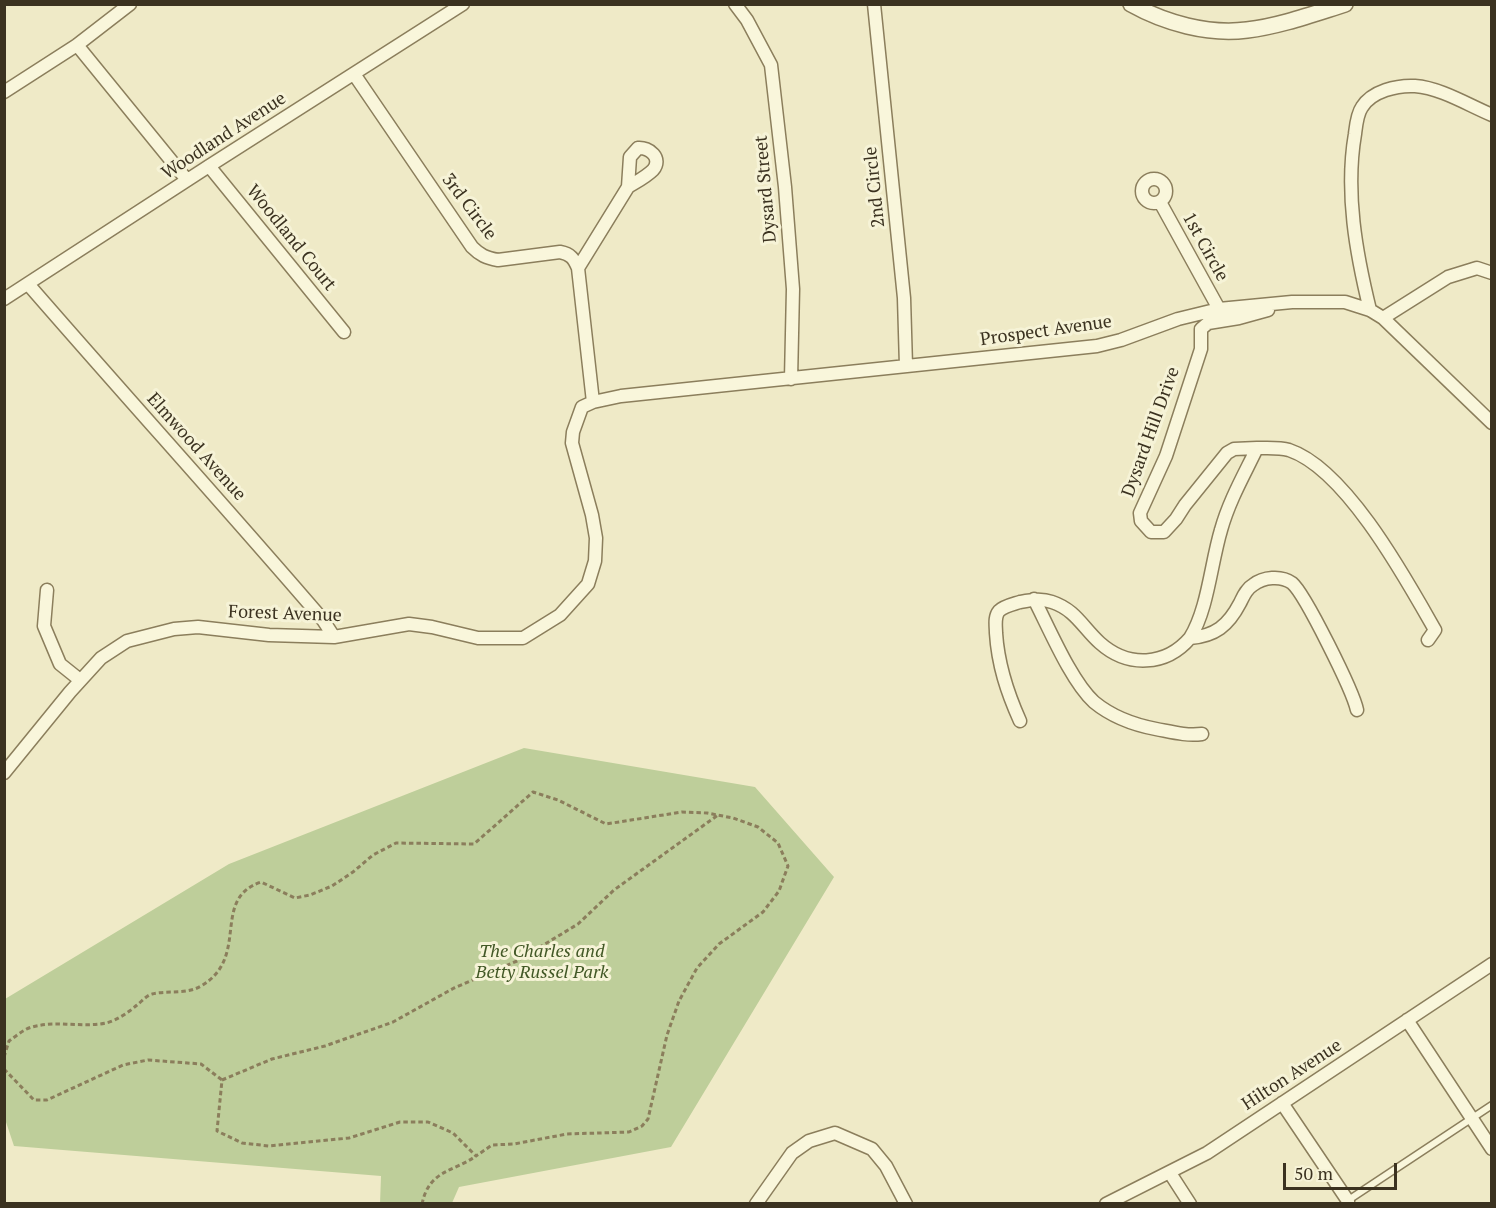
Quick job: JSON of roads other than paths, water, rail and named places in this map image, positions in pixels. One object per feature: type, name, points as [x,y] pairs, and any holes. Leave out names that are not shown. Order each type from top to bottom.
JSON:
[{"type":"street","points":[[4,92],[77,45],[130,4]]},
{"type":"street","name":"Woodland Avenue","points":[[4,299],[464,4]]},
{"type":"street","name":"Dysard Street","points":[[735,4],[747,20],[771,65],[785,187],[793,289],[791,379]]},
{"type":"street","name":"2nd Circle","points":[[874,4],[904,298],[906,366]]},
{"type":"street","points":[[1131,4],[1160,18],[1203,29],[1226,32],[1271,25],[1345,4]]},
{"type":"street","points":[[77,45],[187,180]]},
{"type":"street","name":"3rd Circle","points":[[354,74],[479,254],[498,260],[560,252],[573,258],[578,268]]},
{"type":"street","points":[[1370,310],[1357,255],[1351,157],[1361,107],[1375,95],[1393,87],[1413,86],[1429,88],[1491,115]]},
{"type":"street","name":"Woodland Court","points":[[209,166],[344,332]]},
{"type":"street","points":[[593,402],[578,268],[628,187]]},
{"type":"street","name":"1st Circle","points":[[1160,202],[1219,309]]},
{"type":"street","points":[[1383,318],[1448,277],[1477,268],[1491,273]]},
{"type":"street","name":"Elmwood Avenue","points":[[28,284],[132,404],[227,508],[334,637]]},
{"type":"street","name":"Prospect Avenue","points":[[593,402],[621,396],[1097,346],[1121,340],[1178,319],[1219,309],[1292,302],[1346,302],[1370,310],[1383,318],[1491,423]]},
{"type":"street","name":"Dysard Hill Drive","points":[[1292,302],[1239,318],[1208,323],[1201,329],[1201,349],[1166,456],[1140,513],[1141,521],[1151,532],[1164,532],[1227,453],[1234,449],[1284,448],[1292,451],[1323,470],[1353,504],[1379,540],[1435,630],[1428,640]]},
{"type":"street","name":"Forest Avenue","points":[[4,773],[80,680],[101,658],[127,641],[174,629],[198,627],[269,635],[334,637],[408,624],[478,638],[523,638],[560,615],[588,584],[595,561],[596,538],[592,515],[572,443],[573,432],[582,407],[593,402]]},
{"type":"street","points":[[1020,721],[1005,687],[997,655],[996,621],[998,613],[1002,609],[1034,599],[1049,601],[1064,607],[1081,621],[1100,643],[1127,658],[1149,662],[1175,652],[1190,638],[1196,628],[1221,528],[1234,493],[1257,448]]},
{"type":"street","points":[[1190,638],[1205,637],[1220,630],[1253,585],[1274,577],[1288,581],[1302,596],[1340,668],[1355,700],[1357,710]]},
{"type":"street","points":[[47,590],[44,626],[60,664],[80,680]]},
{"type":"street","points":[[1034,599],[1080,687],[1095,703],[1140,726],[1188,736],[1202,734]]},
{"type":"street","name":"Hilton Avenue","points":[[1106,1203],[1207,1153],[1491,964]]},
{"type":"street","points":[[1407,1020],[1491,1149]]},
{"type":"street","points":[[1282,1103],[1346,1202]]},
{"type":"street","points":[[756,1203],[792,1153],[808,1141],[835,1133],[872,1149],[886,1166],[906,1203]]},
{"type":"street","points":[[1170,1173],[1190,1203]]},
{"type":"lane","points":[[1346,1202],[1491,1105]]},
{"type":"park label","name":"The Charles and Betty Russel Park","points":[[542,962]]}]
